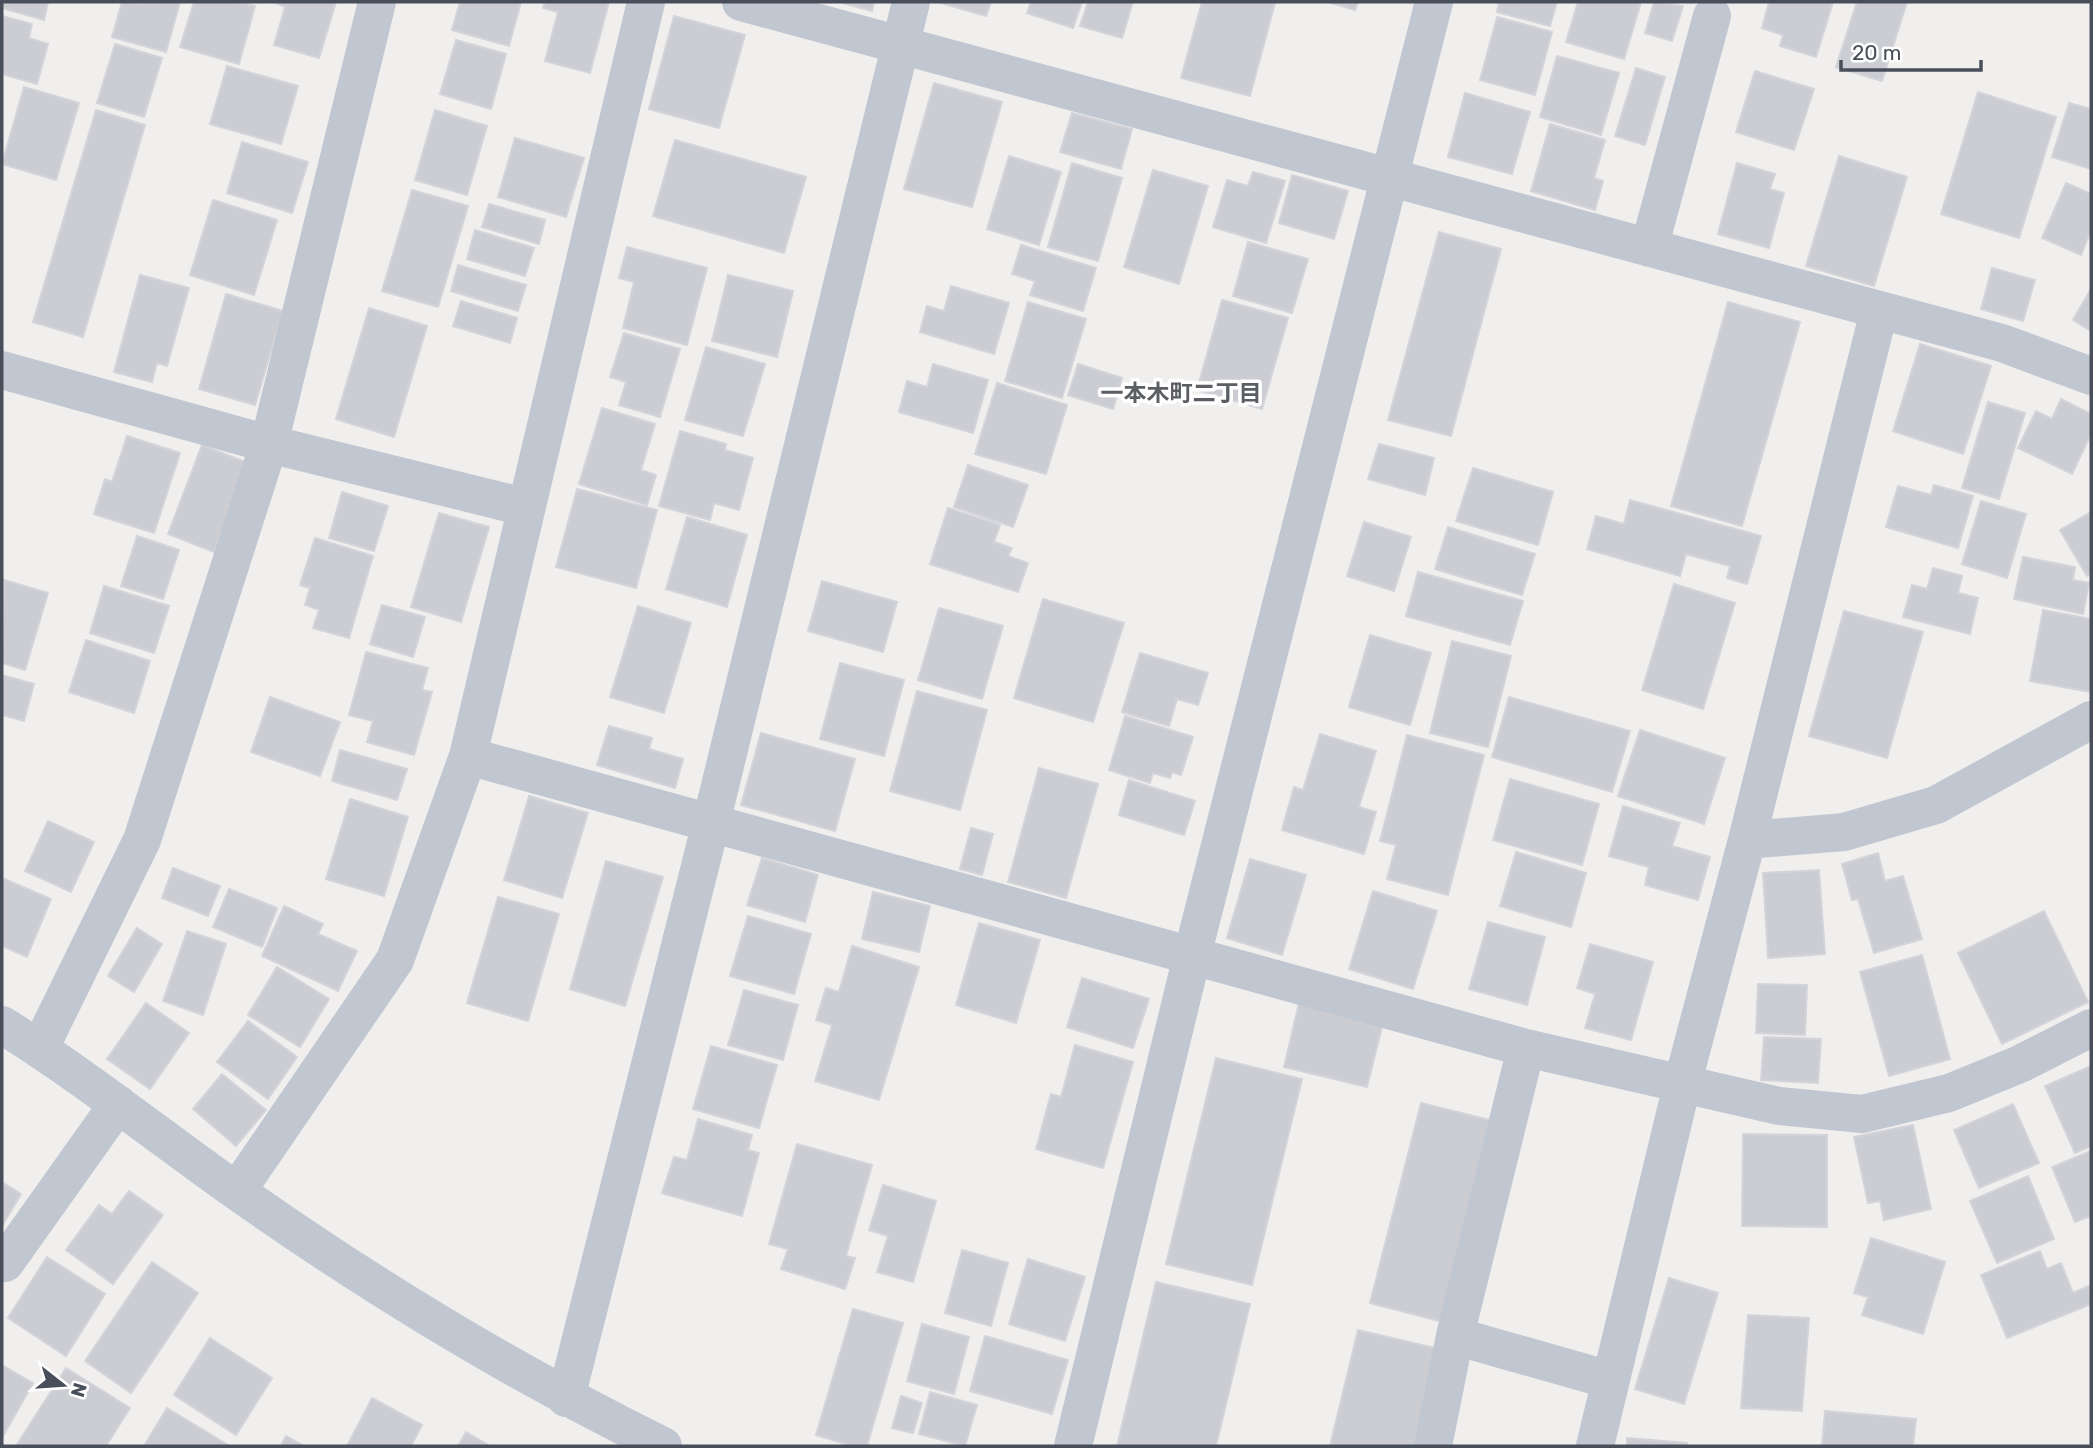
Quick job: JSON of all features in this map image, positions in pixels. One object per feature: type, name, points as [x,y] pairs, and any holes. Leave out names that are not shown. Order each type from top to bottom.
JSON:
[{"type":"street","points":[[40,1048],[142,840],[269,444],[377,2]]},
{"type":"street","points":[[237,1191],[395,960],[468,756],[646,2]]},
{"type":"street","points":[[741,2],[1389,175],[2002,343],[2091,376]]},
{"type":"street","points":[[566,1398],[711,823],[911,2]]},
{"type":"street","points":[[1073,1446],[1192,956],[1434,2]]},
{"type":"street","points":[[1649,248],[1713,16]]},
{"type":"street","points":[[1595,1446],[1682,1085],[1747,840],[1878,311]]},
{"type":"street","points":[[2,370],[269,444],[525,507]]},
{"type":"street","points":[[1747,840],[1844,832],[1936,805],[2091,720]]},
{"type":"street","points":[[468,756],[1526,1048],[1779,1107],[1862,1114],[1949,1093],[2020,1064],[2091,1028]]},
{"type":"street","points":[[2,1025],[40,1048],[237,1191],[444,1327],[566,1398],[663,1446]]},
{"type":"street","points":[[1433,1446],[1455,1336],[1526,1048]]},
{"type":"street","points":[[5,1263],[118,1104]]},
{"type":"street","points":[[1455,1336],[1610,1380]]},
{"type":"building","points":[[2,2],[48,2],[44,20],[2,8]]},
{"type":"building","points":[[122,2],[180,2],[166,52],[112,37]]},
{"type":"building","points":[[194,2],[239,2],[255,6],[239,64],[180,47]]},
{"type":"building","points":[[274,2],[336,2],[319,58],[274,45],[285,7]]},
{"type":"building","points":[[460,2],[521,2],[509,46],[452,30]]},
{"type":"building","points":[[545,2],[609,2],[590,73],[545,61],[558,12],[543,8]]},
{"type":"building","points":[[839,2],[874,2],[872,11]]},
{"type":"building","points":[[938,2],[991,2],[986,16]]},
{"type":"building","points":[[1031,2],[1082,2],[1073,28],[1027,13]]},
{"type":"building","points":[[1088,2],[1133,2],[1122,38],[1080,26]]},
{"type":"building","points":[[1202,2],[1275,3],[1250,96],[1181,78]]},
{"type":"building","points":[[1328,2],[1358,2],[1355,10]]},
{"type":"building","points":[[1499,2],[1557,2],[1550,26],[1497,12]]},
{"type":"building","points":[[1578,2],[1641,2],[1624,59],[1566,42]]},
{"type":"building","points":[[1654,2],[1683,6],[1672,41],[1645,33]]},
{"type":"building","points":[[1769,2],[1833,2],[1816,57],[1780,46],[1783,35],[1762,28]]},
{"type":"building","points":[[1857,2],[1907,2],[1882,81],[1836,67]]},
{"type":"building","points":[[2,16],[32,24],[29,38],[48,44],[37,84],[2,74]]},
{"type":"building","points":[[674,16],[745,35],[719,128],[649,109]]},
{"type":"building","points":[[1497,17],[1552,32],[1535,95],[1480,80]]},
{"type":"building","points":[[456,40],[506,54],[491,109],[440,94]]},
{"type":"building","points":[[115,44],[162,58],[144,117],[97,103]]},
{"type":"building","points":[[1557,56],[1619,73],[1601,135],[1540,117]]},
{"type":"building","points":[[227,66],[298,86],[281,144],[210,124]]},
{"type":"building","points":[[1636,68],[1665,77],[1645,145],[1615,136]]},
{"type":"building","points":[[1755,71],[1814,89],[1794,150],[1736,132]]},
{"type":"building","points":[[934,83],[1002,102],[972,207],[904,189]]},
{"type":"building","points":[[24,87],[79,103],[56,180],[2,164]]},
{"type":"building","points":[[1978,92],[2056,117],[2019,238],[1941,214]]},
{"type":"building","points":[[1465,93],[1530,112],[1512,174],[1448,157]]},
{"type":"building","points":[[2069,103],[2091,109],[2091,169],[2052,157]]},
{"type":"building","points":[[96,110],[145,125],[83,337],[33,322]]},
{"type":"building","points":[[435,110],[487,126],[467,195],[415,180]]},
{"type":"building","points":[[1072,113],[1132,129],[1121,169],[1060,152]]},
{"type":"building","points":[[1550,124],[1605,140],[1594,178],[1603,181],[1595,210],[1531,191]]},
{"type":"building","points":[[515,138],[584,158],[566,217],[498,197]]},
{"type":"building","points":[[675,140],[806,177],[784,253],[653,216]]},
{"type":"building","points":[[242,142],[308,162],[292,213],[227,193]]},
{"type":"building","points":[[1009,156],[1061,172],[1039,245],[987,229]]},
{"type":"building","points":[[1839,156],[1907,177],[1874,286],[1806,266]]},
{"type":"building","points":[[1072,163],[1122,178],[1098,261],[1048,247]]},
{"type":"building","points":[[1737,163],[1775,174],[1770,189],[1784,193],[1769,248],[1718,234]]},
{"type":"building","points":[[1153,170],[1208,186],[1179,284],[1124,267]]},
{"type":"building","points":[[1253,172],[1285,181],[1266,243],[1213,227],[1227,180],[1248,186]]},
{"type":"building","points":[[1292,175],[1348,191],[1334,239],[1279,223]]},
{"type":"building","points":[[2066,183],[2091,194],[2091,230],[2081,255],[2042,238]]},
{"type":"building","points":[[412,190],[468,206],[438,307],[382,291]]},
{"type":"building","points":[[213,200],[277,220],[254,295],[190,275]]},
{"type":"building","points":[[489,204],[545,220],[539,244],[482,227]]},
{"type":"building","points":[[475,230],[534,248],[525,276],[467,259]]},
{"type":"building","points":[[1439,232],[1501,249],[1451,436],[1388,420]]},
{"type":"building","points":[[1248,242],[1308,259],[1292,313],[1233,296]]},
{"type":"building","points":[[1021,245],[1096,268],[1083,311],[1030,295],[1035,281],[1012,274]]},
{"type":"building","points":[[627,247],[707,268],[687,345],[623,328],[634,282],[619,278]]},
{"type":"building","points":[[458,265],[526,285],[518,311],[451,291]]},
{"type":"building","points":[[1992,268],[2035,280],[2023,321],[1981,309]]},
{"type":"building","points":[[140,275],[189,288],[167,366],[157,363],[152,382],[114,372]]},
{"type":"building","points":[[728,275],[793,291],[777,357],[712,341]]},
{"type":"building","points":[[951,286],[1009,303],[994,354],[920,332],[927,306],[944,311]]},
{"type":"building","points":[[2091,289],[2091,331],[2073,320]]},
{"type":"building","points":[[226,294],[283,311],[255,405],[199,389]]},
{"type":"building","points":[[1222,300],[1288,318],[1262,409],[1197,390]]},
{"type":"building","points":[[461,301],[517,318],[510,343],[453,326]]},
{"type":"building","points":[[1028,302],[1086,319],[1062,398],[1005,381]]},
{"type":"building","points":[[1728,302],[1800,322],[1742,526],[1671,506]]},
{"type":"building","points":[[369,308],[427,326],[394,437],[336,419]]},
{"type":"building","points":[[624,333],[680,349],[660,417],[619,405],[626,382],[610,377]]},
{"type":"building","points":[[1920,344],[1991,366],[1963,454],[1893,431]]},
{"type":"building","points":[[706,347],[765,364],[743,436],[685,420]]},
{"type":"building","points":[[933,364],[988,380],[973,433],[899,412],[907,381],[927,387]]},
{"type":"building","points":[[1078,364],[1122,378],[1113,409],[1068,395]]},
{"type":"building","points":[[997,383],[1067,405],[1046,474],[975,454]]},
{"type":"building","points":[[2061,399],[2091,414],[2091,434],[2072,474],[2018,448],[2036,411],[2052,419]]},
{"type":"building","points":[[1988,402],[2025,413],[1999,499],[1962,488]]},
{"type":"building","points":[[602,408],[655,424],[641,470],[656,475],[647,505],[579,484]]},
{"type":"building","points":[[680,431],[726,444],[725,450],[753,458],[739,510],[714,503],[710,520],[659,506]]},
{"type":"building","points":[[127,436],[180,453],[154,533],[94,514],[105,479],[112,482]]},
{"type":"building","points":[[1379,444],[1434,458],[1425,495],[1368,479]]},
{"type":"building","points":[[202,445],[248,463],[214,552],[168,534]]},
{"type":"building","points":[[968,465],[1028,485],[1013,527],[954,507]]},
{"type":"building","points":[[1473,468],[1553,492],[1538,545],[1456,521]]},
{"type":"building","points":[[1934,485],[1973,496],[1958,548],[1886,527],[1898,486],[1931,495]]},
{"type":"building","points":[[577,489],[657,510],[636,588],[556,567]]},
{"type":"building","points":[[342,492],[388,506],[374,551],[329,538]]},
{"type":"building","points":[[1630,500],[1761,536],[1747,584],[1727,578],[1730,566],[1686,554],[1680,576],[1587,549],[1596,516],[1624,524]]},
{"type":"building","points":[[1981,501],[2026,514],[2007,578],[1962,564]]},
{"type":"building","points":[[948,508],[1000,525],[994,542],[1012,548],[1008,556],[1028,563],[1018,592],[930,564]]},
{"type":"building","points":[[2091,512],[2091,573],[2087,576],[2060,530]]},
{"type":"building","points":[[439,513],[489,527],[461,622],[411,607]]},
{"type":"building","points":[[687,517],[747,535],[727,607],[666,589]]},
{"type":"building","points":[[1364,522],[1411,537],[1394,591],[1347,576]]},
{"type":"building","points":[[1448,527],[1535,554],[1522,595],[1435,569]]},
{"type":"building","points":[[137,536],[179,550],[163,599],[121,586]]},
{"type":"building","points":[[315,538],[373,556],[349,638],[313,628],[319,610],[305,605],[310,588],[300,585]]},
{"type":"building","points":[[2023,557],[2075,567],[2073,580],[2089,583],[2083,614],[2014,599]]},
{"type":"building","points":[[1933,568],[1962,576],[1958,593],[1978,598],[1970,634],[1903,617],[1912,585],[1927,589]]},
{"type":"building","points":[[1418,572],[1523,601],[1510,645],[1406,616]]},
{"type":"building","points":[[4,580],[48,593],[25,670],[2,663]]},
{"type":"building","points":[[822,581],[897,602],[883,652],[808,631]]},
{"type":"building","points":[[1674,584],[1735,603],[1703,709],[1642,690]]},
{"type":"building","points":[[104,586],[169,606],[154,653],[90,633]]},
{"type":"building","points":[[1043,599],[1124,623],[1093,722],[1014,698]]},
{"type":"building","points":[[382,605],[425,617],[413,657],[370,644]]},
{"type":"building","points":[[638,606],[691,623],[664,713],[610,697]]},
{"type":"building","points":[[939,608],[1003,626],[982,699],[918,680]]},
{"type":"building","points":[[2043,610],[2091,619],[2091,692],[2030,681]]},
{"type":"building","points":[[1844,611],[1923,632],[1887,758],[1809,736]]},
{"type":"building","points":[[1370,635],[1431,653],[1410,725],[1349,707]]},
{"type":"building","points":[[86,640],[150,661],[134,713],[69,692]]},
{"type":"building","points":[[1452,641],[1511,656],[1488,747],[1430,733]]},
{"type":"building","points":[[366,652],[428,668],[422,690],[432,692],[414,755],[367,742],[373,721],[349,715]]},
{"type":"building","points":[[1140,653],[1208,673],[1198,705],[1177,699],[1169,726],[1122,712]]},
{"type":"building","points":[[840,663],[904,680],[884,756],[820,739]]},
{"type":"building","points":[[2,675],[34,684],[24,721],[3,715],[2,719]]},
{"type":"building","points":[[917,691],[987,710],[960,810],[890,791]]},
{"type":"building","points":[[270,697],[340,722],[320,776],[251,752]]},
{"type":"building","points":[[1509,697],[1630,731],[1612,792],[1492,757]]},
{"type":"building","points":[[1125,716],[1193,737],[1181,775],[1172,772],[1170,778],[1153,773],[1150,783],[1109,770]]},
{"type":"building","points":[[609,726],[652,738],[649,749],[683,759],[675,788],[597,765]]},
{"type":"building","points":[[1640,730],[1725,758],[1704,824],[1618,796]]},
{"type":"building","points":[[761,733],[855,759],[835,831],[741,805]]},
{"type":"building","points":[[1320,734],[1376,751],[1359,807],[1376,812],[1364,854],[1282,830],[1294,787],[1303,790]]},
{"type":"building","points":[[1407,735],[1484,755],[1448,895],[1387,879],[1396,845],[1380,841]]},
{"type":"building","points":[[340,750],[407,769],[397,800],[332,781]]},
{"type":"building","points":[[1039,768],[1098,784],[1066,898],[1008,882]]},
{"type":"building","points":[[1510,779],[1599,804],[1582,865],[1493,840]]},
{"type":"building","points":[[1129,780],[1195,801],[1184,835],[1119,815]]},
{"type":"building","points":[[529,796],[588,813],[562,898],[504,880]]},
{"type":"building","points":[[350,799],[408,817],[384,896],[326,879]]},
{"type":"building","points":[[1623,806],[1680,823],[1672,846],[1710,857],[1698,900],[1645,885],[1649,867],[1609,856]]},
{"type":"building","points":[[48,821],[94,842],[71,892],[25,871]]},
{"type":"building","points":[[971,828],[993,834],[982,875],[960,869]]},
{"type":"building","points":[[1516,852],[1586,873],[1571,927],[1500,906]]},
{"type":"building","points":[[1878,853],[1885,881],[1903,876],[1922,939],[1874,953],[1858,899],[1852,900],[1842,864]]},
{"type":"building","points":[[762,858],[818,875],[805,922],[747,905]]},
{"type":"building","points":[[1250,859],[1306,875],[1282,955],[1227,938]]},
{"type":"building","points":[[606,861],[663,877],[625,1006],[570,989]]},
{"type":"building","points":[[173,868],[220,886],[208,916],[162,898]]},
{"type":"building","points":[[1819,870],[1825,954],[1768,958],[1763,873]]},
{"type":"building","points":[[2,878],[51,899],[27,957],[2,946]]},
{"type":"building","points":[[229,889],[277,908],[262,947],[213,927]]},
{"type":"building","points":[[1373,891],[1437,911],[1413,989],[1349,969]]},
{"type":"building","points":[[873,892],[930,906],[919,952],[862,939]]},
{"type":"building","points":[[498,897],[559,914],[528,1021],[467,1003]]},
{"type":"building","points":[[284,906],[323,924],[318,934],[357,951],[338,991],[262,956]]},
{"type":"building","points":[[2044,911],[2088,1002],[2002,1044],[1958,953]]},
{"type":"building","points":[[748,916],[811,934],[794,994],[730,976]]},
{"type":"building","points":[[1488,922],[1545,937],[1527,1005],[1469,989]]},
{"type":"building","points":[[979,923],[1040,940],[1016,1023],[956,1005]]},
{"type":"building","points":[[137,928],[162,944],[134,992],[108,976]]},
{"type":"building","points":[[187,931],[226,944],[203,1015],[163,1001]]},
{"type":"building","points":[[1590,944],[1653,962],[1631,1040],[1585,1028],[1595,994],[1577,988]]},
{"type":"building","points":[[852,946],[919,967],[879,1100],[815,1081],[832,1025],[816,1020],[826,988],[839,992]]},
{"type":"building","points":[[1922,955],[1950,1059],[1889,1076],[1860,972]]},
{"type":"building","points":[[277,967],[329,999],[300,1047],[248,1015]]},
{"type":"building","points":[[1082,978],[1149,999],[1133,1048],[1067,1027]]},
{"type":"building","points":[[1758,984],[1807,985],[1805,1035],[1756,1033]]},
{"type":"building","points":[[744,990],[798,1005],[783,1060],[728,1045]]},
{"type":"building","points":[[146,1003],[189,1033],[150,1089],[107,1059]]},
{"type":"building","points":[[1299,1003],[1383,1023],[1367,1087],[1284,1067]]},
{"type":"building","points":[[248,1021],[297,1057],[268,1099],[217,1062]]},
{"type":"building","points":[[1764,1037],[1821,1039],[1818,1083],[1761,1080]]},
{"type":"building","points":[[1075,1045],[1133,1062],[1103,1168],[1036,1149],[1051,1094],[1061,1097]]},
{"type":"building","points":[[711,1046],[777,1065],[759,1128],[693,1109]]},
{"type":"building","points":[[1216,1058],[1302,1079],[1252,1285],[1166,1264]]},
{"type":"building","points":[[2091,1066],[2091,1146],[2075,1153],[2045,1086]]},
{"type":"building","points":[[222,1074],[266,1110],[236,1146],[193,1109]]},
{"type":"building","points":[[1421,1103],[1494,1121],[1443,1322],[1370,1303]]},
{"type":"building","points":[[2013,1104],[2039,1163],[1979,1188],[1954,1130]]},
{"type":"building","points":[[698,1119],[752,1135],[748,1150],[759,1153],[742,1216],[662,1193],[674,1157],[687,1160]]},
{"type":"building","points":[[1913,1125],[1931,1209],[1884,1220],[1880,1201],[1868,1203],[1854,1137]]},
{"type":"building","points":[[1743,1134],[1827,1135],[1827,1227],[1742,1226]]},
{"type":"building","points":[[797,1144],[872,1165],[846,1256],[855,1258],[845,1289],[781,1269],[788,1249],[769,1244]]},
{"type":"building","points":[[2091,1151],[2091,1216],[2075,1222],[2052,1167]]},
{"type":"building","points":[[2028,1176],[2054,1239],[1997,1263],[1970,1201]]},
{"type":"building","points":[[2,1182],[21,1194],[2,1226]]},
{"type":"building","points":[[883,1185],[936,1201],[913,1282],[877,1272],[888,1236],[869,1230]]},
{"type":"building","points":[[129,1191],[163,1215],[113,1284],[66,1250],[99,1205],[112,1214]]},
{"type":"building","points":[[1871,1238],[1945,1262],[1923,1334],[1862,1315],[1868,1297],[1854,1293]]},
{"type":"building","points":[[962,1250],[1008,1263],[991,1326],[945,1313]]},
{"type":"building","points":[[2040,1251],[2047,1269],[2061,1263],[2073,1293],[2089,1286],[2091,1304],[2007,1338],[1981,1275]]},
{"type":"building","points":[[47,1257],[105,1294],[66,1356],[8,1318]]},
{"type":"building","points":[[1028,1259],[1085,1277],[1065,1341],[1009,1324]]},
{"type":"building","points":[[152,1262],[198,1293],[131,1393],[85,1361]]},
{"type":"building","points":[[1669,1278],[1718,1293],[1684,1404],[1635,1389]]},
{"type":"building","points":[[1156,1282],[1250,1304],[1216,1446],[1117,1446]]},
{"type":"building","points":[[853,1309],[903,1323],[867,1446],[853,1446],[816,1435]]},
{"type":"building","points":[[1748,1315],[1809,1318],[1802,1411],[1741,1408]]},
{"type":"building","points":[[922,1324],[969,1337],[954,1394],[907,1381]]},
{"type":"building","points":[[1358,1330],[1439,1349],[1416,1446],[1330,1446]]},
{"type":"building","points":[[985,1336],[1068,1360],[1052,1414],[970,1391]]},
{"type":"building","points":[[210,1338],[272,1378],[236,1435],[174,1395]]},
{"type":"building","points":[[2,1365],[33,1383],[2,1438]]},
{"type":"building","points":[[66,1368],[130,1408],[106,1446],[16,1446]]},
{"type":"building","points":[[930,1392],[977,1405],[965,1446],[919,1434]]},
{"type":"building","points":[[901,1396],[922,1403],[913,1433],[892,1428]]},
{"type":"building","points":[[372,1398],[422,1425],[411,1446],[347,1446]]},
{"type":"building","points":[[167,1408],[228,1445],[228,1446],[144,1446]]},
{"type":"building","points":[[1825,1411],[1916,1419],[1913,1446],[1822,1446]]},
{"type":"building","points":[[466,1432],[490,1446],[458,1446]]},
{"type":"building","points":[[286,1436],[304,1446],[281,1446]]},
{"type":"building","points":[[1627,1438],[1687,1443],[1686,1446],[1627,1446]]},
{"type":"district","name":"一本木町二丁目","points":[[1181,393]]}]
